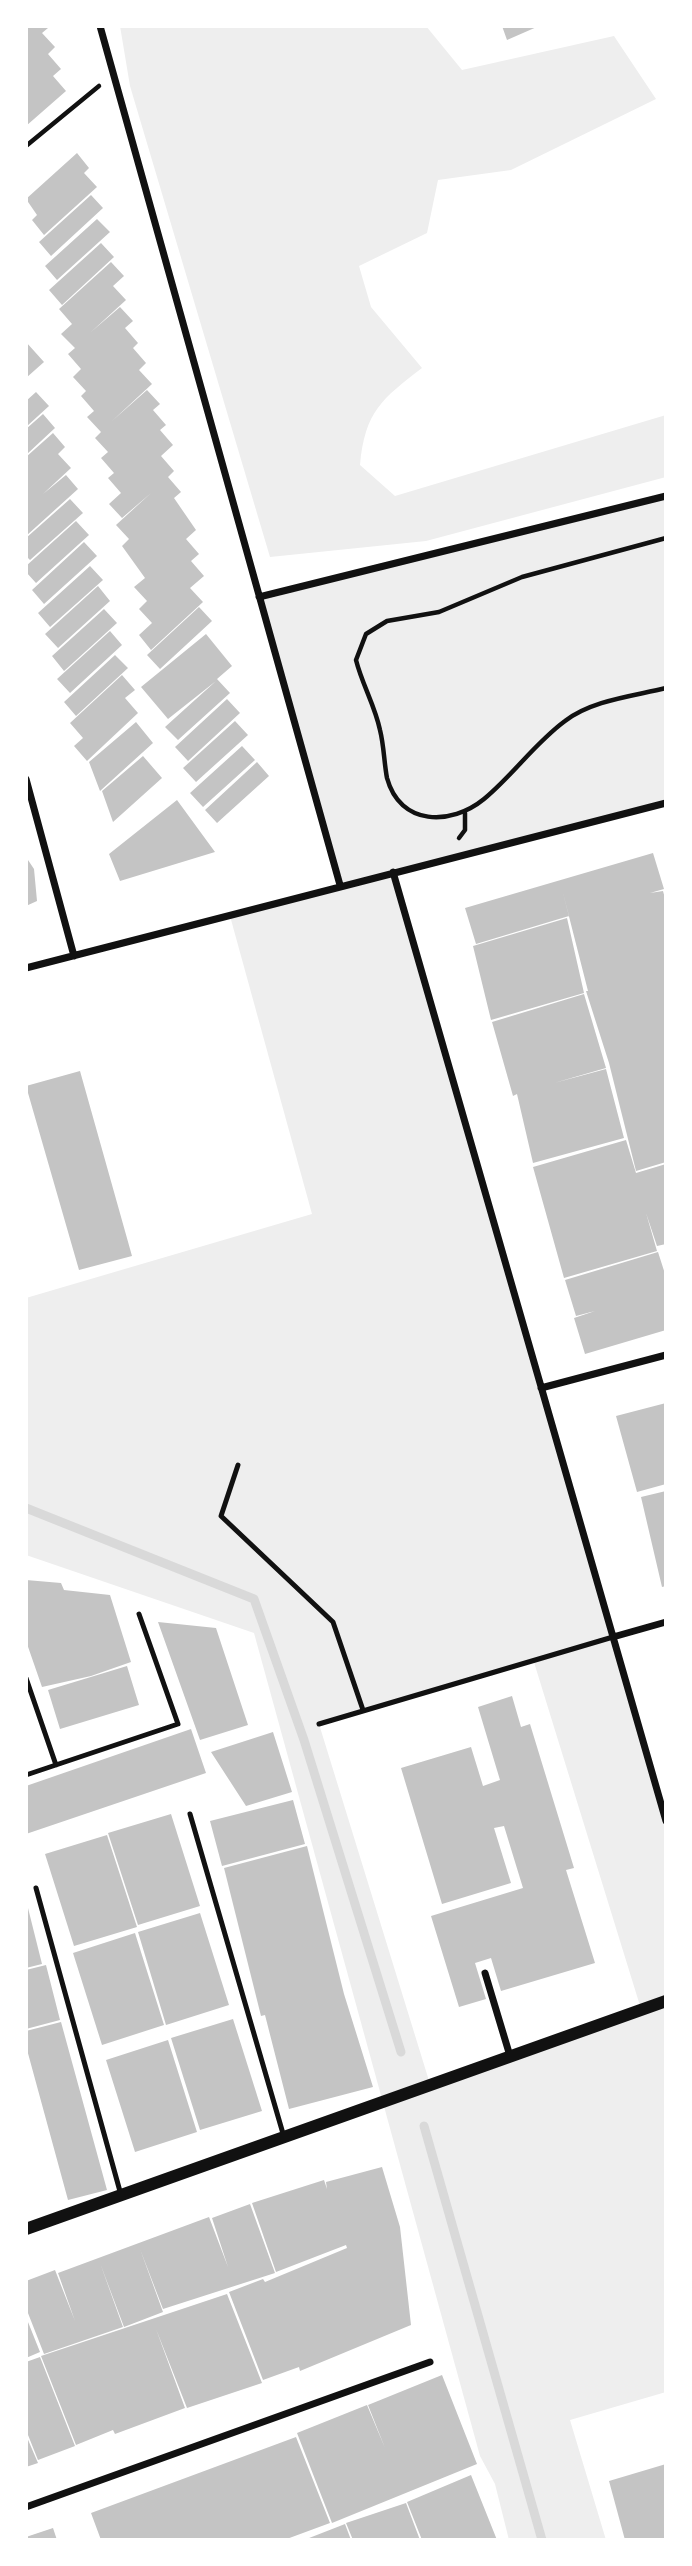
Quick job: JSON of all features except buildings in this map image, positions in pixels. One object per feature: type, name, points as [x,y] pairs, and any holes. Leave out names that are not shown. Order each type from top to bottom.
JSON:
[{"type":"street","points":[[100,26],[340,885]]},
{"type":"street","points":[[259,597],[666,496]]},
{"type":"street","points":[[26,779],[74,956]]},
{"type":"street","points":[[26,968],[666,803]]},
{"type":"street","points":[[393,872],[666,1821]]},
{"type":"street","points":[[541,1388],[666,1355]]},
{"type":"street","points":[[612,1637],[666,1622]]},
{"type":"street","points":[[485,1973],[510,2056]]},
{"type":"street","points":[[26,2229],[666,2001]]},
{"type":"street","points":[[26,2507],[430,2362]]},
{"type":"lane","points":[[238,1465],[220,1516],[333,1622],[363,1710]]},
{"type":"lane","points":[[26,1775],[178,1724],[139,1614]]},
{"type":"lane","points":[[319,1724],[612,1637]]},
{"type":"lane","points":[[26,1678],[56,1765]]},
{"type":"lane","points":[[190,1814],[284,2137]]},
{"type":"lane","points":[[36,1888],[121,2195]]},
{"type":"path","points":[[26,146],[113,75]]},
{"type":"path","points":[[666,538],[522,577],[439,612],[387,621],[366,634],[356,660],[380,728],[388,780],[399,803],[419,817],[438,819],[465,813],[485,798],[565,721],[581,710],[666,688]]},
{"type":"shaded area","points":[[120,26],[426,26],[462,70],[614,36],[656,99],[511,170],[438,180],[427,233],[359,266],[371,307],[422,368],[378,408],[366,431],[360,465],[395,496],[666,415],[666,477],[426,541],[270,557],[130,86]]},
{"type":"shaded area","points":[[666,496],[666,803],[393,872],[666,1821],[666,2392],[570,2420],[606,2540],[509,2540],[495,2484],[480,2456],[254,1633],[26,1555],[26,1298],[312,1214],[230,916],[339,885],[259,597]],"holes":[[[533,1659],[641,2009],[430,2084],[319,1724]]]},
{"type":"waterway","points":[[26,1508],[254,1599],[304,1740],[401,2052]]},
{"type":"waterway","points":[[424,2126],[542,2540]]}]
